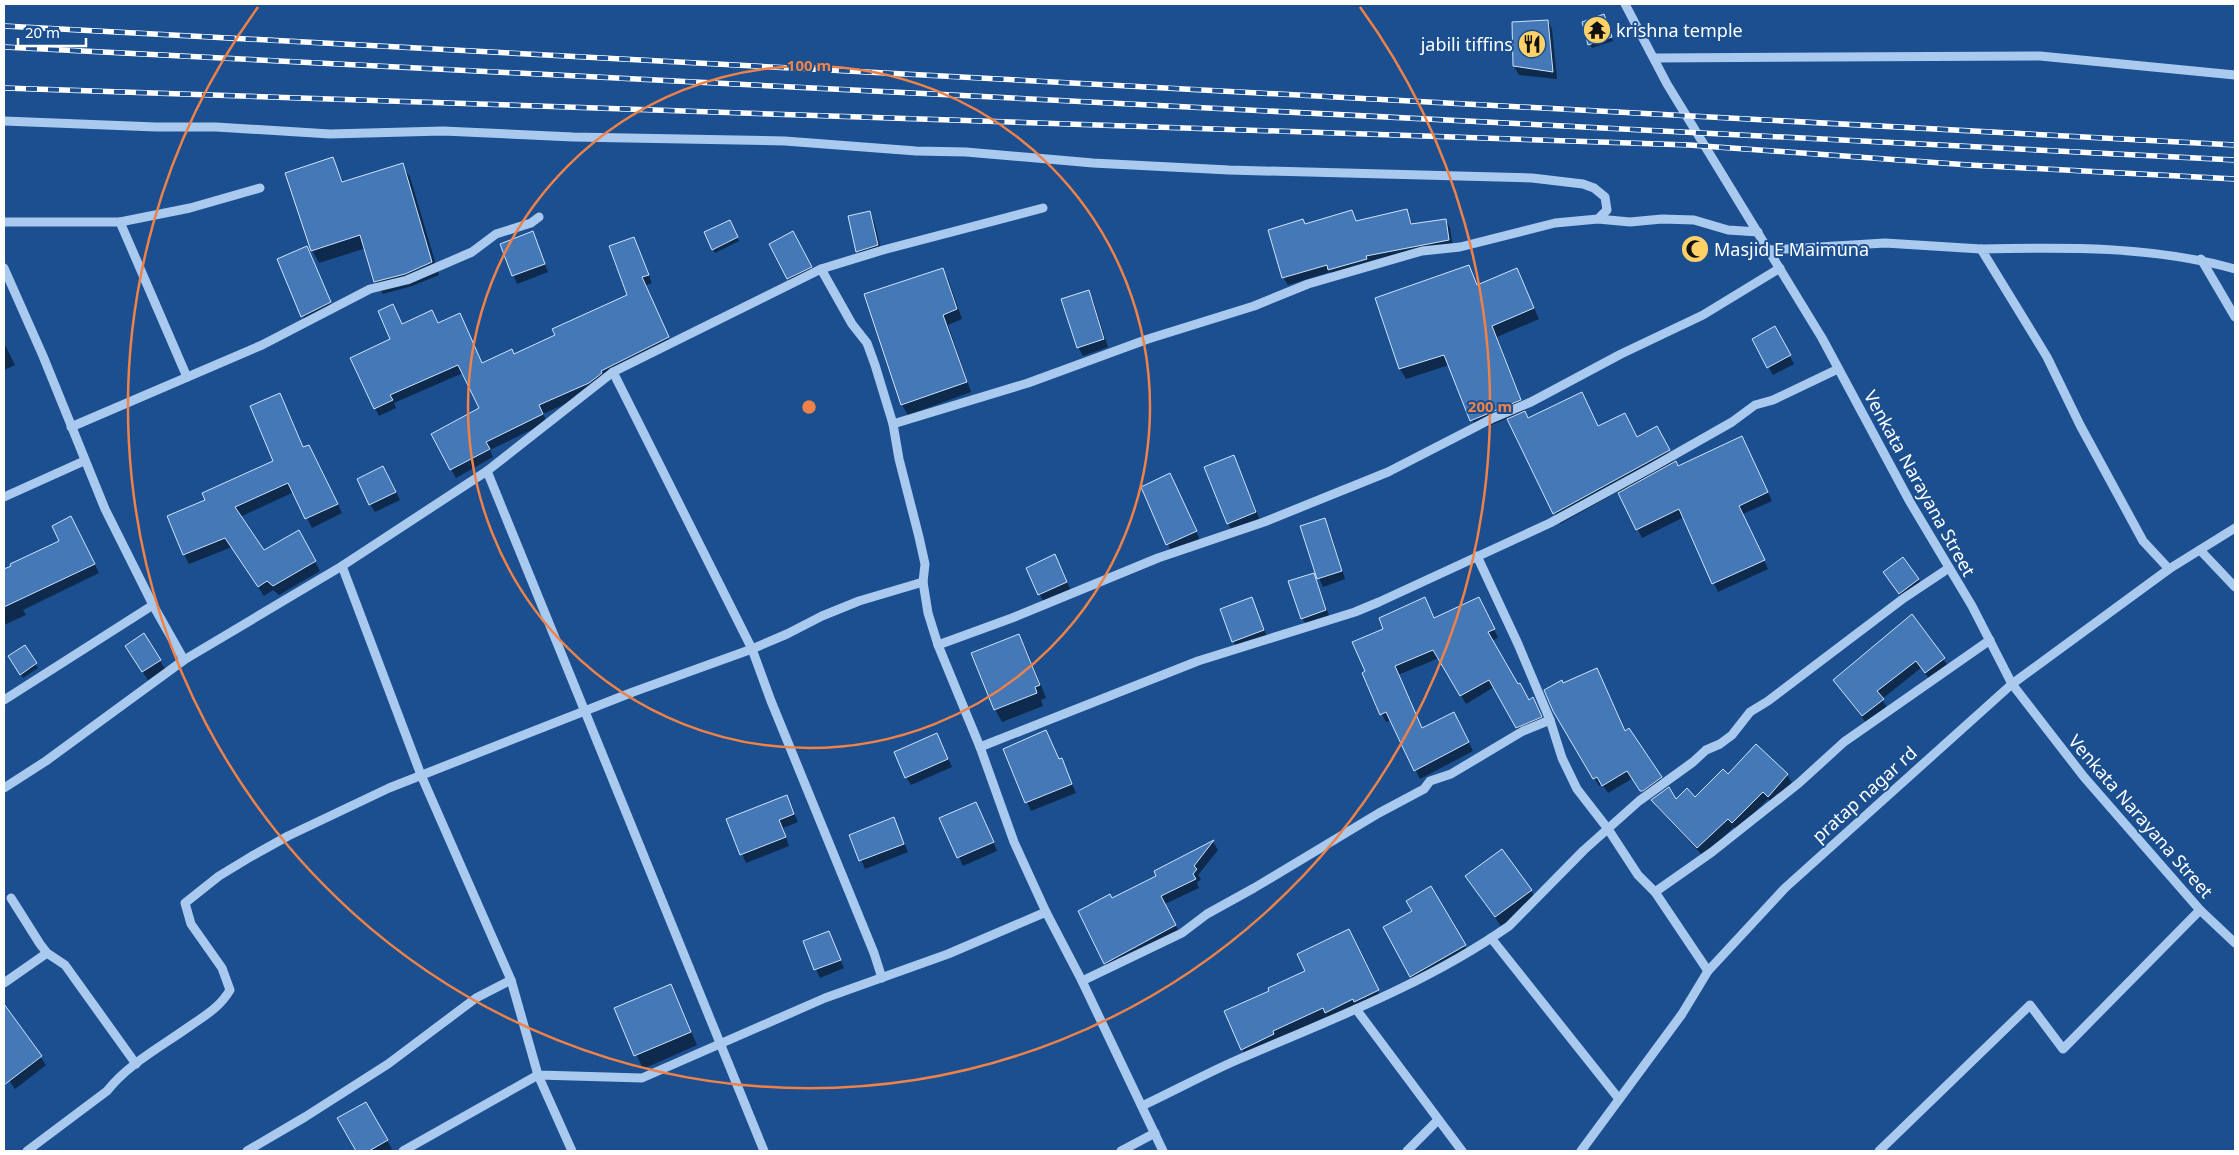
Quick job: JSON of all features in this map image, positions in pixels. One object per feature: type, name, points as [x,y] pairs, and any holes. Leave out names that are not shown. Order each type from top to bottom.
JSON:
[{"type":"street","name":"Venkata Narayana Street","points":[[1625,4],[1668,84],[1770,250],[1838,368],[1910,502],[1990,640],[2012,684],[2084,777],[2200,910],[2235,943]]},
{"type":"street","points":[[1655,58],[2040,56],[2235,75]]},
{"type":"street","points":[[4,121],[156,127],[216,127],[330,134],[444,131],[573,137],[786,141],[916,151],[966,152],[1093,163],[1229,170],[1532,178],[1583,184],[1594,188],[1604,197],[1607,210],[1598,219]]},
{"type":"street","points":[[4,222],[120,222],[190,208],[260,188]]},
{"type":"street","points":[[4,788],[46,761],[184,660],[342,566],[488,471],[613,372],[821,269],[883,250],[1043,208]]},
{"type":"street","points":[[71,427],[187,377],[208,370],[281,336],[370,289],[407,280],[472,252],[496,234],[530,223],[539,218]]},
{"type":"street","points":[[893,424],[1028,384],[1148,339],[1254,306],[1308,284],[1422,251],[1460,247],[1555,223],[1598,219],[1630,222],[1662,219],[1694,220],[1728,230],[1758,232]]},
{"type":"street","points":[[120,222],[187,377]]},
{"type":"street","points":[[1770,250],[1885,243],[1981,249],[2058,247],[2184,256],[2235,269]]},
{"type":"street","points":[[1981,249],[2047,357],[2080,425],[2143,541],[2169,569]]},
{"type":"street","points":[[2201,259],[2235,317]]},
{"type":"street","points":[[4,268],[43,356],[105,509],[153,605],[184,660]]},
{"type":"street","points":[[938,645],[1012,618],[1158,558],[1264,522],[1388,472],[1493,418],[1531,402],[1621,354],[1703,315],[1780,268]]},
{"type":"street","points":[[821,269],[852,324],[867,343],[893,424],[899,458],[925,564],[922,582],[928,613],[938,645],[980,747],[1014,842],[1046,912],[1082,981],[1163,1151]]},
{"type":"street","points":[[980,747],[1190,664],[1355,612],[1550,523],[1619,487],[1732,422],[1755,405],[1773,400],[1838,368]]},
{"type":"street","points":[[613,372],[752,649],[771,701],[874,953],[882,978]]},
{"type":"street","points":[[4,497],[84,461]]},
{"type":"street","points":[[488,471],[764,1151]]},
{"type":"street","name":"pratap nagar rd","points":[[1581,1151],[1682,1014],[1708,971],[1785,888],[2012,684],[2169,569],[2235,528]]},
{"type":"street","points":[[2200,550],[2235,587]]},
{"type":"street","points":[[1477,556],[1518,644],[1576,789],[1608,829],[1638,875],[1655,892],[1708,971]]},
{"type":"street","points":[[342,566],[421,775],[511,980],[538,1075],[572,1151]]},
{"type":"street","points":[[1142,1106],[1238,1060],[1356,1009],[1450,964],[1509,926],[1584,850],[1639,801],[1693,762],[1706,750],[1720,744],[1732,735],[1750,712],[1768,701],[1904,598],[1949,568]]},
{"type":"street","points":[[27,1151],[107,1091],[113,1083],[153,1050],[217,1008],[230,990],[222,968],[191,924],[185,903],[219,876],[288,836],[389,788],[585,711],[752,649],[829,613],[922,582]]},
{"type":"street","points":[[4,700],[153,605]]},
{"type":"street","points":[[1655,892],[1712,852],[1798,784],[1844,742],[1990,640]]},
{"type":"street","points":[[1082,981],[1182,933],[1206,914],[1254,888],[1379,813],[1424,789],[1430,781],[1451,774],[1523,732],[1550,720]]},
{"type":"street","points":[[11,898],[47,953],[64,965],[136,1064]]},
{"type":"street","points":[[1879,1151],[2030,1006],[2063,1049],[2200,910]]},
{"type":"street","points":[[403,1151],[538,1075],[642,1078],[825,998],[948,954],[1046,912]]},
{"type":"street","points":[[1491,938],[1619,1099]]},
{"type":"street","points":[[4,983],[47,953]]},
{"type":"street","points":[[247,1151],[305,1117],[388,1064],[476,998],[511,980]]},
{"type":"street","points":[[1356,1009],[1462,1151]]},
{"type":"street","points":[[1407,1151],[1438,1120]]},
{"type":"street","points":[[1121,1151],[1154,1133]]},
{"type":"building","name":"krishna temple","points":[[1604,14],[1612,37],[1588,45],[1582,22]]},
{"type":"building","name":"jabili tiffins","points":[[1548,20],[1553,72],[1513,66],[1512,22]]},
{"type":"building","points":[[333,157],[342,182],[403,163],[432,262],[405,274],[374,282],[360,235],[311,251],[285,173]]},
{"type":"building","points":[[1407,209],[1411,224],[1446,219],[1449,240],[1366,256],[1367,259],[1328,270],[1327,265],[1282,278],[1268,230],[1303,219],[1305,224],[1352,210],[1356,221]]},
{"type":"building","points":[[870,211],[878,245],[856,252],[848,216]]},
{"type":"building","points":[[730,220],[738,237],[712,250],[704,232]]},
{"type":"building","points":[[533,231],[545,264],[512,276],[500,244]]},
{"type":"building","points":[[793,231],[812,267],[787,279],[769,244]]},
{"type":"building","points":[[634,237],[649,275],[642,277],[669,337],[601,371],[602,373],[589,383],[539,405],[543,414],[486,442],[490,449],[450,470],[431,434],[479,408],[458,365],[390,395],[393,400],[374,409],[350,358],[390,339],[378,311],[393,304],[402,324],[432,310],[438,323],[460,313],[482,363],[512,349],[514,354],[555,335],[552,329],[627,295],[609,246]]},
{"type":"building","points":[[307,246],[331,302],[301,317],[277,259]]},
{"type":"building","points":[[1469,265],[1477,285],[1517,268],[1534,308],[1492,326],[1521,400],[1470,421],[1444,355],[1399,369],[1375,298]]},
{"type":"building","points":[[943,268],[957,309],[943,315],[967,382],[901,405],[864,294]]},
{"type":"building","points":[[1089,290],[1104,339],[1077,348],[1061,299]]},
{"type":"building","points":[[1775,326],[1791,355],[1767,368],[1752,339]]},
{"type":"building","points":[[1582,392],[1598,426],[1625,413],[1637,437],[1657,426],[1670,450],[1553,514],[1507,419],[1525,411],[1528,418]]},
{"type":"building","points":[[280,393],[303,447],[309,445],[338,504],[305,519],[288,483],[235,507],[264,550],[299,530],[316,561],[273,586],[267,581],[258,587],[225,538],[183,555],[167,516],[205,500],[202,493],[273,461],[250,406]]},
{"type":"building","points":[[1742,436],[1768,492],[1739,506],[1765,560],[1712,584],[1679,509],[1636,530],[1618,493],[1676,461],[1678,466]]},
{"type":"building","points":[[1234,455],[1256,512],[1227,524],[1204,467]]},
{"type":"building","points":[[383,466],[396,492],[369,505],[357,479]]},
{"type":"building","points":[[1170,473],[1197,531],[1166,545],[1141,487]]},
{"type":"building","points":[[71,516],[95,564],[4,607],[4,569],[11,566],[10,564],[59,541],[52,526]]},
{"type":"building","points":[[1325,518],[1342,571],[1317,579],[1300,526]]},
{"type":"building","points":[[1055,554],[1067,582],[1038,595],[1026,568]]},
{"type":"building","points":[[1903,557],[1919,579],[1899,594],[1883,572]]},
{"type":"building","points":[[1314,573],[1326,610],[1301,619],[1288,581]]},
{"type":"building","points":[[1252,597],[1264,630],[1232,642],[1220,609]]},
{"type":"building","points":[[1425,597],[1434,618],[1479,597],[1495,629],[1488,632],[1529,700],[1533,697],[1542,717],[1516,728],[1489,680],[1460,696],[1433,650],[1395,666],[1422,728],[1454,712],[1469,742],[1414,771],[1386,712],[1380,715],[1362,673],[1365,671],[1352,642],[1383,629],[1379,618]]},
{"type":"building","points":[[1912,614],[1945,658],[1925,673],[1916,661],[1877,691],[1884,699],[1862,716],[1833,680]]},
{"type":"building","points":[[144,633],[161,660],[142,672],[125,646]]},
{"type":"building","points":[[1019,634],[1040,685],[1035,687],[1037,693],[994,710],[971,653]]},
{"type":"building","points":[[25,645],[37,663],[20,675],[8,656]]},
{"type":"building","points":[[1597,668],[1625,731],[1629,728],[1662,777],[1643,791],[1640,791],[1627,771],[1602,786],[1597,777],[1593,779],[1553,711],[1544,690],[1562,680],[1563,683]]},
{"type":"building","points":[[1046,730],[1059,759],[1062,758],[1072,784],[1025,803],[1003,749]]},
{"type":"building","points":[[937,733],[948,759],[905,778],[894,752]]},
{"type":"building","points":[[1756,744],[1788,774],[1768,797],[1763,792],[1732,823],[1728,819],[1697,848],[1651,800],[1669,787],[1676,799],[1687,788],[1695,797],[1723,769],[1728,774]]},
{"type":"building","points":[[787,795],[794,814],[779,820],[786,837],[740,855],[726,819]]},
{"type":"building","points":[[976,802],[994,842],[957,858],[939,818]]},
{"type":"building","points":[[894,817],[904,844],[859,861],[849,835]]},
{"type":"building","points":[[1214,840],[1194,866],[1197,869],[1193,874],[1196,879],[1161,896],[1176,925],[1104,964],[1078,911],[1110,894],[1112,898],[1156,876],[1154,871]]},
{"type":"building","points":[[1502,849],[1532,890],[1495,917],[1465,876]]},
{"type":"building","points":[[1431,886],[1466,945],[1410,977],[1383,927],[1412,911],[1406,901]]},
{"type":"building","points":[[1349,929],[1379,990],[1354,1002],[1353,999],[1325,1013],[1323,1008],[1273,1031],[1274,1034],[1241,1050],[1224,1011],[1269,991],[1268,988],[1305,971],[1297,954]]},
{"type":"building","points":[[829,931],[841,960],[814,970],[803,941]]},
{"type":"building","points":[[671,984],[691,1032],[634,1056],[614,1008]]},
{"type":"building","points":[[4,1004],[42,1056],[4,1085]]},
{"type":"building","points":[[366,1102],[388,1140],[369,1151],[356,1151],[337,1118]]},
{"type":"railway","points":[[4,26],[2235,145]]},
{"type":"railway","points":[[4,47],[2235,160]]},
{"type":"railway","points":[[4,88],[1689,145],[1969,165],[2235,179]]},
{"type":"place","name":"krishna temple","points":[[1597,30]]},
{"type":"place","name":"jabili tiffins","points":[[1532,44]]},
{"type":"place","name":"Masjid E Maimuna","points":[[1695,249]]}]
